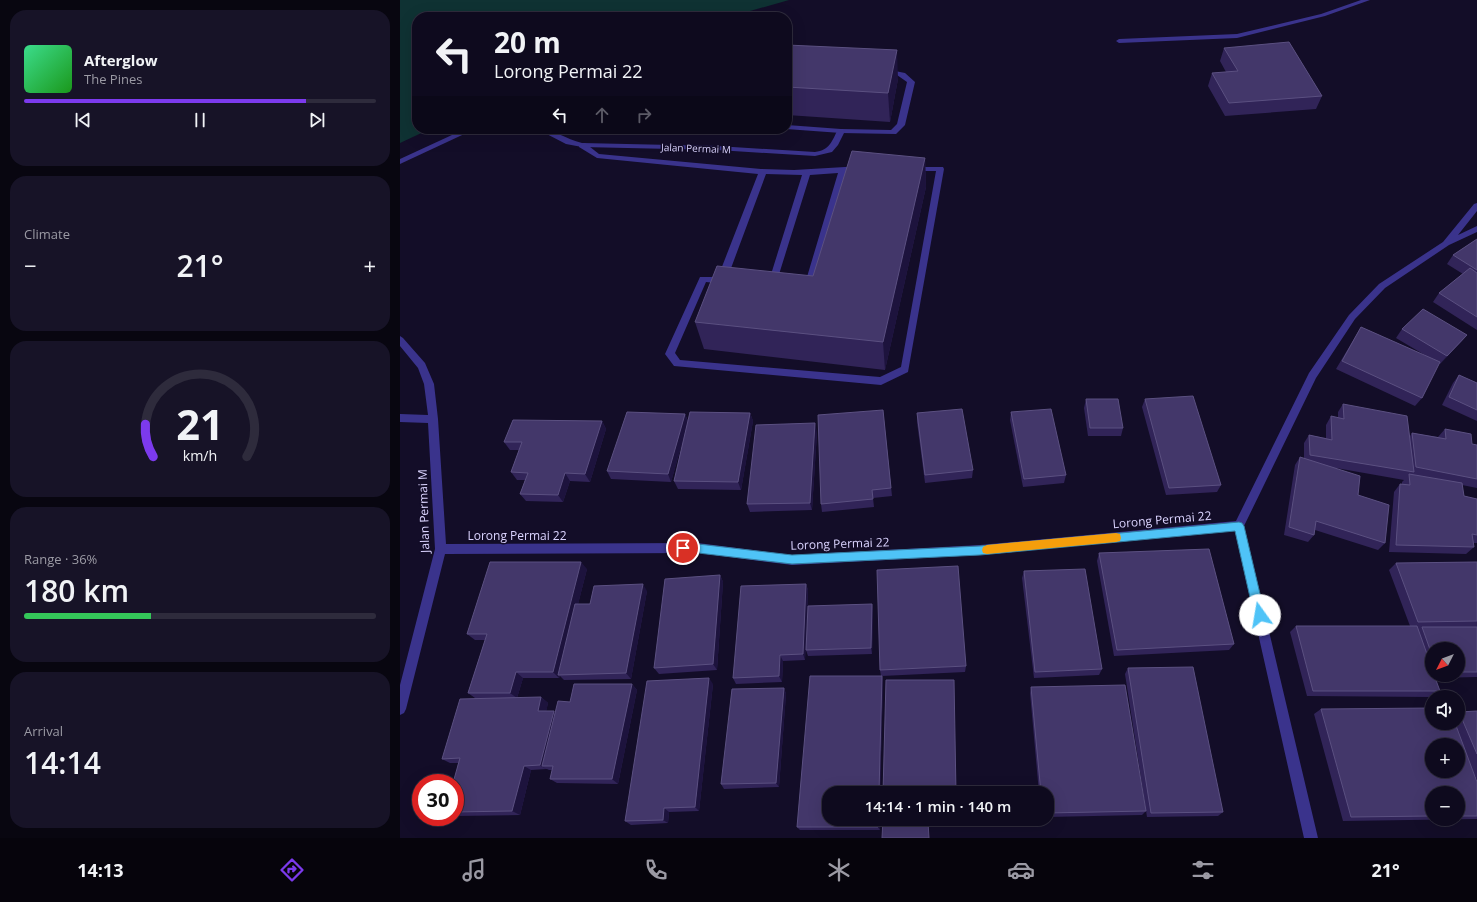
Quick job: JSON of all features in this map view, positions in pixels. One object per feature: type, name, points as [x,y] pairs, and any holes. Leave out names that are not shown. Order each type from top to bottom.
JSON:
[{"type":"street","points":[[1119,41],[1236,36],[1323,15],[1366,0]]},
{"type":"street","points":[[792,127],[841,131],[893,132],[901,125],[911,82],[906,75],[898,72],[874,70]]},
{"type":"street","name":"Jalan Permai M","points":[[552,134],[569,142],[582,145],[717,148],[815,154],[826,153],[833,148],[841,131]]},
{"type":"street","points":[[400,162],[460,134]]},
{"type":"street","points":[[582,145],[597,156],[762,172],[869,168]]},
{"type":"street","points":[[736,283],[702,279],[670,354],[677,363],[881,381],[905,369],[940,169],[901,168]]},
{"type":"street","points":[[800,291],[807,292],[843,170]]},
{"type":"street","points":[[771,288],[807,171]]},
{"type":"street","points":[[722,281],[762,172]]},
{"type":"street","points":[[1446,244],[1477,206]]},
{"type":"street","points":[[1311,838],[1239,526],[1312,376],[1352,317],[1382,286],[1446,244],[1477,229]]},
{"type":"street","name":"Jalan Permai M","points":[[400,340],[422,366],[429,384],[433,419],[441,549],[400,709]]},
{"type":"street","points":[[400,418],[433,419]]},
{"type":"street","name":"Lorong Permai 22","points":[[441,549],[698,548],[792,560],[980,550],[1239,526]]},
{"type":"green space","points":[[400,0],[789,0],[747,12],[412,12],[412,134],[419,134],[400,143]]},
{"type":"building","points":[[1289,42],[1322,96],[1229,103],[1212,73],[1238,71],[1224,48]]},
{"type":"building","points":[[792,45],[897,50],[888,93],[792,87]]},
{"type":"building","points":[[852,151],[925,158],[883,342],[695,322],[717,266],[813,276]]},
{"type":"building","points":[[1477,239],[1477,270],[1453,255]]},
{"type":"building","points":[[1470,268],[1477,273],[1477,317],[1439,293]]},
{"type":"building","points":[[1423,309],[1467,335],[1447,356],[1402,329]]},
{"type":"building","points":[[1361,327],[1440,362],[1422,398],[1342,361]]},
{"type":"building","points":[[1459,375],[1477,383],[1477,410],[1449,397]]},
{"type":"building","points":[[1193,396],[1221,485],[1169,488],[1145,399]]},
{"type":"building","points":[[1086,399],[1118,399],[1123,428],[1090,428]]},
{"type":"building","points":[[1343,404],[1407,416],[1414,472],[1310,455],[1309,435],[1332,440],[1331,416],[1344,419]]},
{"type":"building","points":[[962,409],[973,470],[925,475],[917,413]]},
{"type":"building","points":[[1051,409],[1066,475],[1024,479],[1011,412]]},
{"type":"building","points":[[883,410],[891,488],[872,490],[873,499],[821,504],[818,415]]},
{"type":"building","points":[[627,412],[685,414],[668,474],[607,471]]},
{"type":"building","points":[[690,412],[750,413],[738,482],[674,481]]},
{"type":"building","points":[[513,420],[602,421],[585,474],[565,473],[558,495],[520,494],[528,473],[511,472],[522,442],[504,442]]},
{"type":"building","points":[[815,423],[810,503],[747,504],[756,425]]},
{"type":"building","points":[[1445,429],[1471,434],[1472,444],[1477,445],[1477,479],[1416,467],[1412,433],[1446,439]]},
{"type":"building","points":[[1300,457],[1360,476],[1358,495],[1389,505],[1385,543],[1316,521],[1314,535],[1289,527]]},
{"type":"building","points":[[1409,474],[1462,483],[1464,496],[1477,499],[1477,535],[1472,534],[1474,547],[1396,545],[1400,484],[1410,485]]},
{"type":"building","points":[[1209,549],[1234,644],[1117,650],[1099,553]]},
{"type":"building","points":[[490,562],[581,562],[553,672],[516,672],[510,693],[468,693],[487,634],[467,634]]},
{"type":"building","points":[[1477,562],[1477,621],[1418,622],[1396,563]]},
{"type":"building","points":[[958,566],[966,666],[880,670],[877,570]]},
{"type":"building","points":[[1085,569],[1102,669],[1035,672],[1024,571]]},
{"type":"building","points":[[720,575],[713,664],[654,668],[665,579]]},
{"type":"building","points":[[643,584],[626,673],[558,675],[575,604],[590,604],[594,586]]},
{"type":"building","points":[[806,584],[803,654],[780,655],[779,676],[733,678],[741,586]]},
{"type":"building","points":[[872,604],[871,648],[806,650],[808,606]]},
{"type":"building","points":[[1296,626],[1417,626],[1425,648],[1425,682],[1437,682],[1440,690],[1425,691],[1313,691]]},
{"type":"building","points":[[1422,627],[1477,627],[1477,672],[1465,672],[1465,642],[1427,642]]},
{"type":"building","points":[[1193,667],[1223,812],[1151,813],[1128,668]]},
{"type":"building","points":[[810,676],[882,676],[879,786],[822,786],[822,826],[878,827],[797,827]]},
{"type":"building","points":[[709,678],[695,807],[664,808],[663,820],[625,821],[647,681]]},
{"type":"building","points":[[886,680],[954,680],[956,786],[883,786]]},
{"type":"building","points":[[574,684],[632,684],[612,779],[550,779],[553,766],[542,766],[558,701],[570,702]]},
{"type":"building","points":[[1125,685],[1146,811],[1054,813],[1054,786],[1040,786],[1031,687]]},
{"type":"building","points":[[784,688],[776,783],[721,784],[732,689]]},
{"type":"building","points":[[541,697],[538,711],[554,711],[540,765],[524,766],[512,811],[464,812],[464,774],[456,774],[460,758],[442,759],[460,699]]},
{"type":"building","points":[[1425,708],[1425,730],[1458,730],[1461,738],[1425,738],[1425,778],[1465,778],[1465,750],[1477,782],[1477,816],[1465,816],[1465,786],[1425,786],[1425,816],[1351,817],[1321,709]]},
{"type":"building","points":[[1477,711],[1477,754],[1465,726],[1465,712]]},
{"type":"building","points":[[883,826],[928,826],[929,838],[882,838]]},
{"type":"slow traffic","points":[[987,550],[1116,538]]},
{"type":"route","points":[[683,548],[698,548],[792,560],[980,550],[1239,526],[1260,615]]}]
